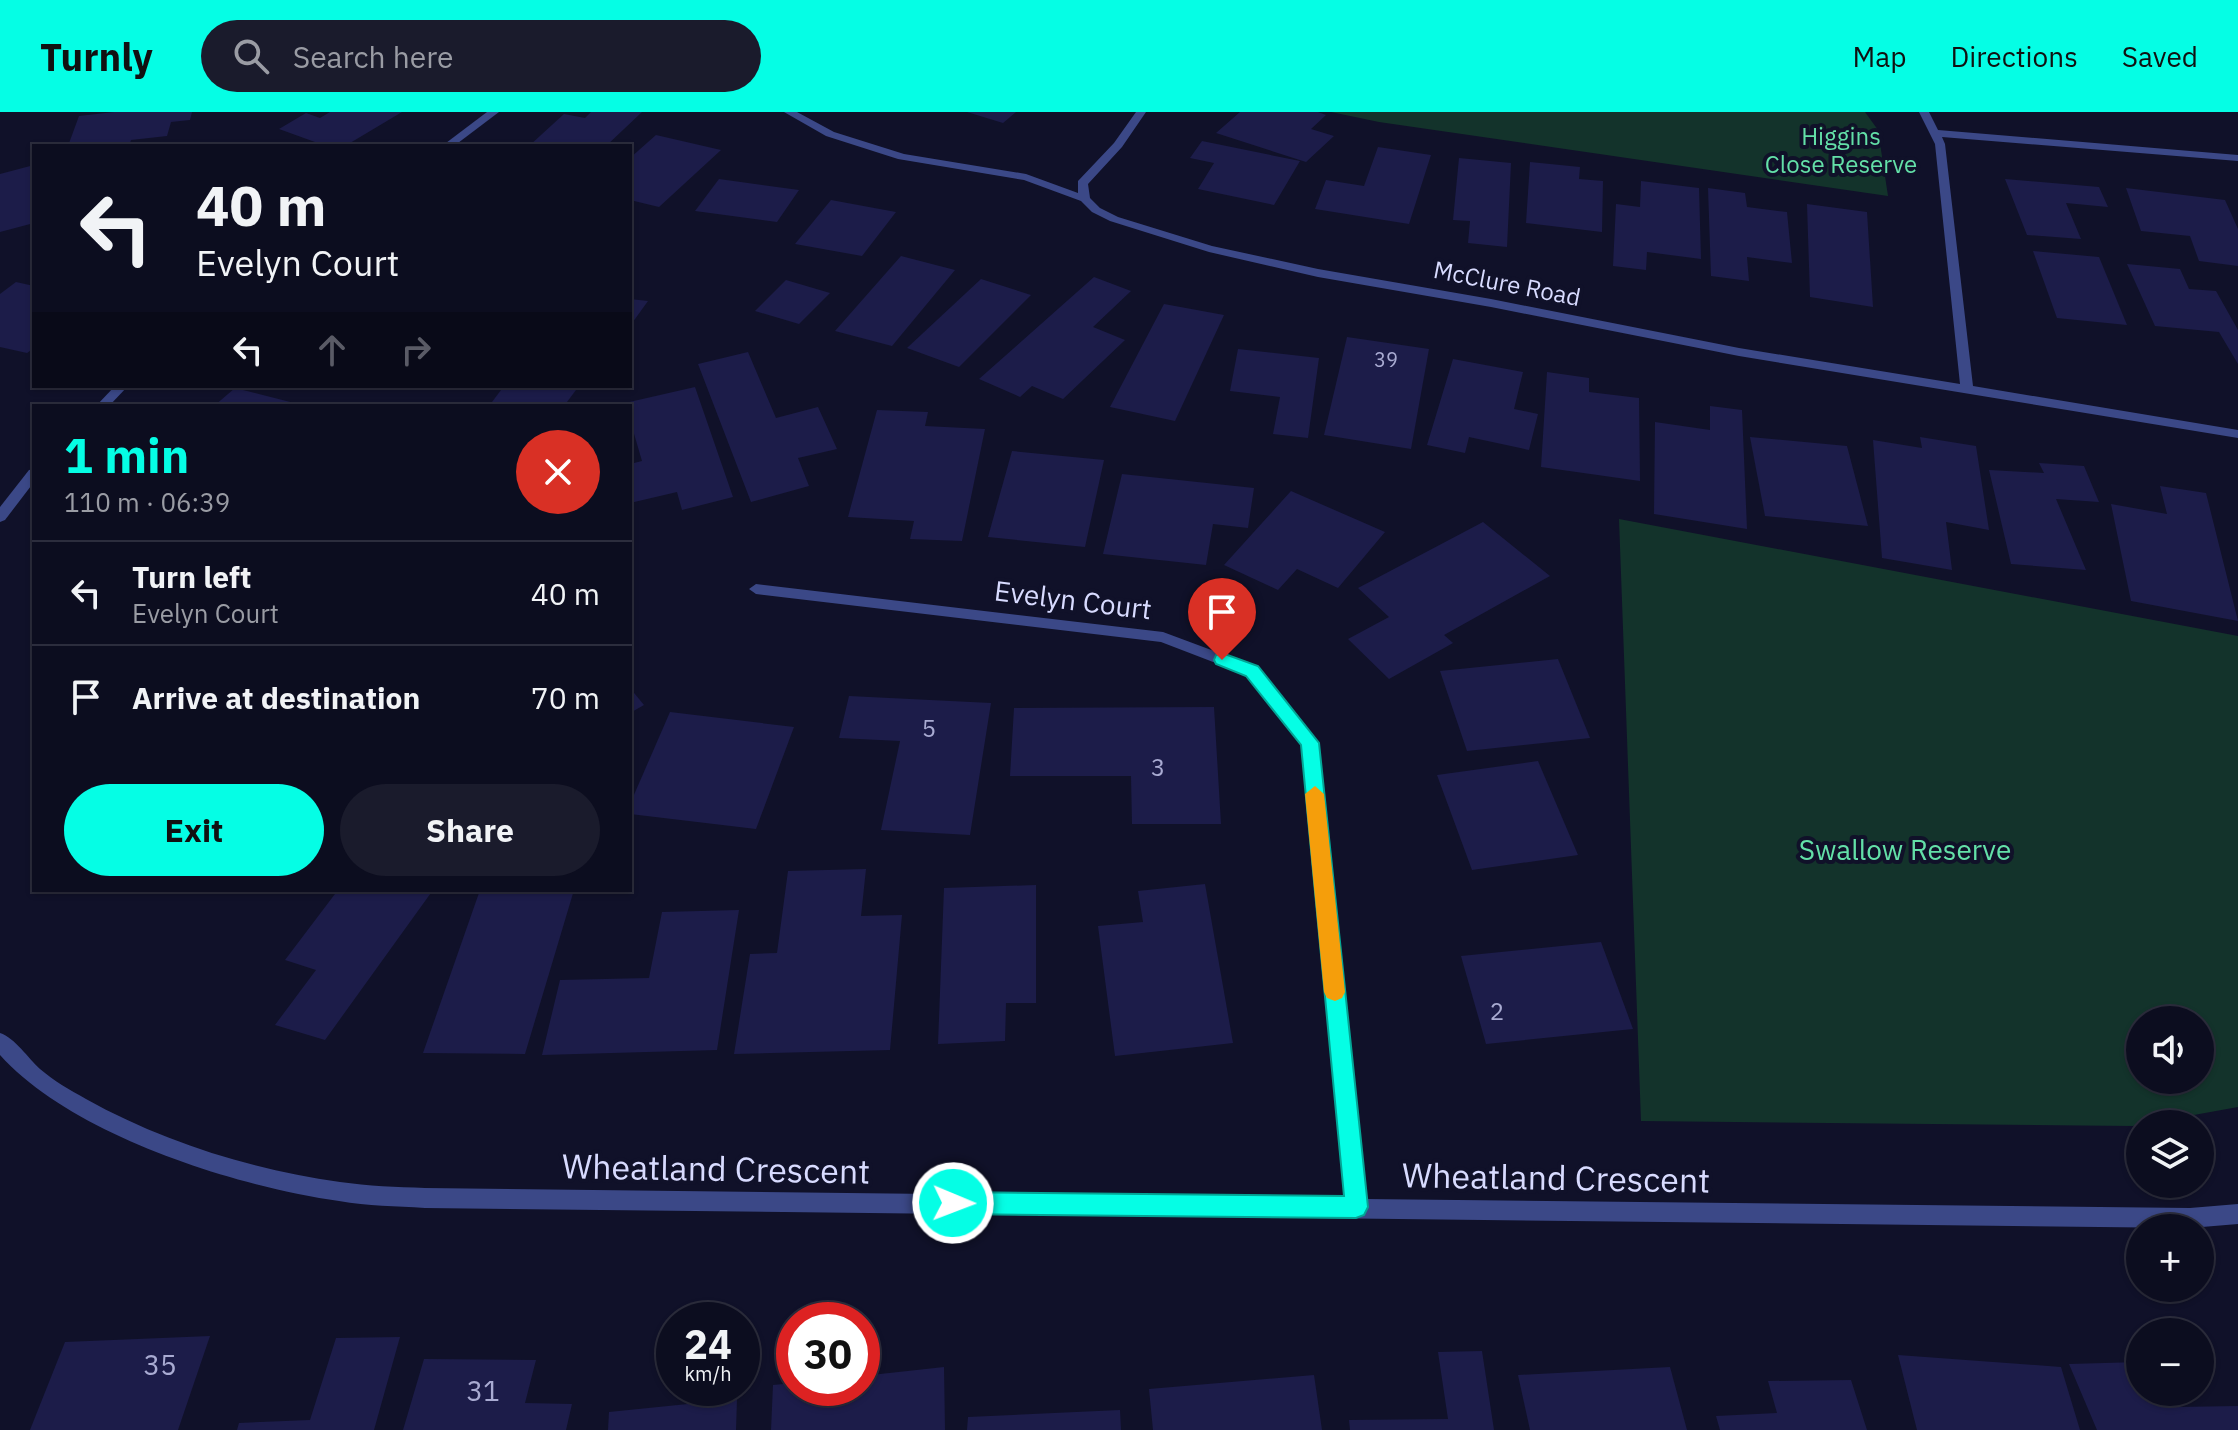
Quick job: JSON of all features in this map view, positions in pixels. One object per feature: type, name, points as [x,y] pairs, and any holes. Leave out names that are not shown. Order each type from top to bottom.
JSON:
[{"type":"street","points":[[450,144],[494,112]]},
{"type":"street","name":"McClure Road","points":[[789,112],[830,134],[918,161],[1026,177],[1085,199],[1096,210],[1136,227],[1209,249],[1318,273],[1491,303],[1739,352],[2238,434]]},
{"type":"street","points":[[1085,199],[1082,183],[1118,145],[1141,112]]},
{"type":"street","points":[[1924,112],[1936,133],[1967,389]]},
{"type":"street","points":[[1936,133],[2238,158]]},
{"type":"street","points":[[104,404],[120,388]]},
{"type":"street","points":[[0,517],[32,476]]},
{"type":"street","name":"Evelyn Court","points":[[756,589],[1163,637],[1252,671],[1310,743],[1356,1207]]},
{"type":"street","name":"Wheatland Crescent","points":[[0,1041],[50,1089],[89,1110],[210,1159],[329,1191],[425,1198],[2190,1218],[2238,1214]]},
{"type":"green space","name":"Higgins Close Reserve","points":[[1331,112],[1865,112],[1878,130],[1888,196],[1379,122]]},
{"type":"green space","name":"Swallow Reserve","points":[[1619,519],[2238,636],[2238,1107],[2214,1111],[2126,1110],[2126,1126],[1641,1121]]},
{"type":"building","points":[[114,112],[192,112],[190,120],[171,122],[167,136],[131,140],[130,144],[69,144],[79,116]]},
{"type":"building","points":[[330,112],[402,112],[348,144],[320,144],[279,129],[306,113],[320,118]]},
{"type":"building","points":[[591,112],[642,112],[608,144],[531,144],[564,114],[585,118]]},
{"type":"building","points":[[967,112],[1016,112],[1003,123]]},
{"type":"building","points":[[1240,112],[1318,112],[1326,115],[1311,129],[1334,136],[1306,162],[1216,133]]},
{"type":"building","points":[[656,135],[721,150],[659,207],[632,200],[632,156]]},
{"type":"building","points":[[1202,141],[1300,161],[1274,205],[1198,189],[1214,163],[1190,158]]},
{"type":"building","points":[[1378,147],[1431,155],[1409,224],[1315,209],[1326,180],[1364,186]]},
{"type":"building","points":[[1459,158],[1511,163],[1507,247],[1468,243],[1470,221],[1453,220]]},
{"type":"building","points":[[1530,162],[1580,167],[1579,179],[1603,181],[1602,232],[1526,223]]},
{"type":"building","points":[[32,166],[32,224],[0,232],[0,174]]},
{"type":"building","points":[[719,179],[799,190],[777,222],[695,211]]},
{"type":"building","points":[[2005,179],[2099,187],[2108,207],[2066,203],[2081,239],[2027,235]]},
{"type":"building","points":[[1641,181],[1699,188],[1701,259],[1647,252],[1646,270],[1613,266],[1616,204],[1640,207]]},
{"type":"building","points":[[1708,188],[1745,193],[1747,207],[1787,212],[1792,263],[1747,257],[1749,281],[1711,276]]},
{"type":"building","points":[[2126,188],[2225,200],[2238,229],[2238,266],[2199,261],[2190,236],[2141,231]]},
{"type":"building","points":[[831,200],[896,212],[862,256],[795,244]]},
{"type":"building","points":[[1807,204],[1867,212],[1873,307],[1810,297]]},
{"type":"building","points":[[2033,251],[2099,257],[2127,325],[2057,318]]},
{"type":"building","points":[[901,256],[955,270],[892,346],[835,331]]},
{"type":"building","points":[[2127,264],[2180,269],[2189,289],[2216,291],[2238,330],[2238,364],[2219,332],[2155,326]]},
{"type":"building","points":[[1094,277],[1131,291],[1093,327],[1125,340],[1063,399],[1032,386],[1020,397],[979,379]]},
{"type":"building","points":[[981,279],[1031,295],[959,367],[907,348]]},
{"type":"building","points":[[786,280],[830,293],[799,324],[755,311]]},
{"type":"building","points":[[16,282],[32,286],[32,349],[27,353],[0,347],[0,294]]},
{"type":"building","points":[[632,299],[648,301],[632,323]]},
{"type":"building","points":[[1164,304],[1224,315],[1175,421],[1110,407]]},
{"type":"building","points":[[1347,337],[1429,349],[1411,449],[1324,435]]},
{"type":"building","points":[[1238,349],[1319,358],[1308,438],[1273,434],[1280,397],[1230,391]]},
{"type":"building","points":[[748,352],[776,418],[818,407],[837,449],[798,458],[809,486],[751,502],[698,364]]},
{"type":"building","points":[[1453,359],[1523,372],[1514,409],[1538,414],[1529,450],[1469,437],[1465,453],[1427,445]]},
{"type":"building","points":[[1547,372],[1589,378],[1589,392],[1639,398],[1640,481],[1541,467]]},
{"type":"building","points":[[695,387],[733,497],[682,510],[677,492],[632,503],[632,464],[642,461],[632,427],[632,404],[625,403]]},
{"type":"building","points":[[235,388],[298,404],[216,404]]},
{"type":"building","points":[[502,388],[578,388],[566,404],[490,404]]},
{"type":"building","points":[[1710,406],[1742,410],[1747,529],[1654,514],[1655,422],[1710,430]]},
{"type":"building","points":[[877,410],[928,412],[925,426],[985,429],[962,541],[910,539],[914,521],[848,517]]},
{"type":"building","points":[[1750,437],[1847,446],[1868,526],[1765,516]]},
{"type":"building","points":[[1920,437],[1976,446],[1989,530],[1946,522],[1952,570],[1882,558],[1873,440],[1922,448]]},
{"type":"building","points":[[1012,451],[1104,460],[1085,547],[988,537]]},
{"type":"building","points":[[2039,463],[2084,466],[2099,502],[2056,499],[2086,570],[2011,564],[1989,470],[2044,473]]},
{"type":"building","points":[[1122,474],[1254,488],[1248,528],[1213,524],[1206,565],[1103,554]]},
{"type":"building","points":[[2160,486],[2206,493],[2238,621],[2131,601],[2111,504],[2167,514]]},
{"type":"building","points":[[1291,491],[1385,532],[1338,588],[1297,569],[1278,590],[1224,565]]},
{"type":"building","points":[[1483,522],[1550,576],[1444,635],[1453,643],[1389,679],[1348,639],[1389,617],[1358,588]]},
{"type":"building","points":[[1558,659],[1590,738],[1467,751],[1440,671]]},
{"type":"building","points":[[632,690],[644,705],[632,712]]},
{"type":"building","points":[[849,696],[991,703],[970,835],[881,830],[900,741],[839,738]]},
{"type":"building","points":[[1214,707],[1221,824],[1132,824],[1131,776],[1010,776],[1014,708]]},
{"type":"building","points":[[670,712],[794,727],[756,829],[632,814],[632,799]]},
{"type":"building","points":[[1538,761],[1578,855],[1472,870],[1437,775]]},
{"type":"building","points":[[866,869],[861,916],[902,915],[890,1050],[734,1054],[750,954],[777,953],[788,871]]},
{"type":"building","points":[[1205,884],[1233,1043],[1115,1056],[1098,926],[1143,922],[1138,891]]},
{"type":"building","points":[[1036,885],[1036,1003],[1006,1003],[1005,1041],[938,1044],[944,888]]},
{"type":"building","points":[[336,892],[432,892],[325,1040],[275,1025],[316,970],[285,960]]},
{"type":"building","points":[[479,892],[573,892],[525,1054],[423,1053]]},
{"type":"building","points":[[739,910],[717,1050],[542,1055],[560,980],[649,978],[662,912]]},
{"type":"building","points":[[1601,942],[1633,1029],[1486,1044],[1461,956]]},
{"type":"building","points":[[210,1336],[178,1430],[30,1430],[65,1342]]},
{"type":"building","points":[[400,1337],[374,1430],[237,1430],[239,1423],[310,1420],[336,1338]]},
{"type":"building","points":[[1482,1351],[1494,1430],[1350,1430],[1349,1420],[1448,1419],[1438,1352]]},
{"type":"building","points":[[1898,1355],[2061,1367],[2080,1430],[1917,1430]]},
{"type":"building","points":[[424,1359],[536,1360],[525,1403],[572,1404],[566,1430],[403,1430]]},
{"type":"building","points":[[2126,1362],[2126,1406],[2238,1406],[2238,1430],[2097,1430],[2069,1364]]},
{"type":"building","points":[[944,1367],[945,1430],[771,1430],[773,1385],[776,1385],[776,1406],[880,1406],[880,1374]]},
{"type":"building","points":[[1670,1367],[1687,1430],[1530,1430],[1518,1375]]},
{"type":"building","points":[[1314,1375],[1322,1430],[1153,1430],[1149,1389]]},
{"type":"building","points":[[1851,1380],[1867,1430],[1720,1430],[1716,1416],[1777,1413],[1768,1381]]},
{"type":"building","points":[[668,1406],[737,1406],[736,1430],[608,1430],[609,1412]]},
{"type":"building","points":[[1120,1410],[1121,1430],[967,1430],[968,1417]]},
{"type":"slow traffic","points":[[1315,794],[1335,992]]},
{"type":"route","points":[[953,1203],[1356,1207],[1310,743],[1252,671],[1222,660]]}]
